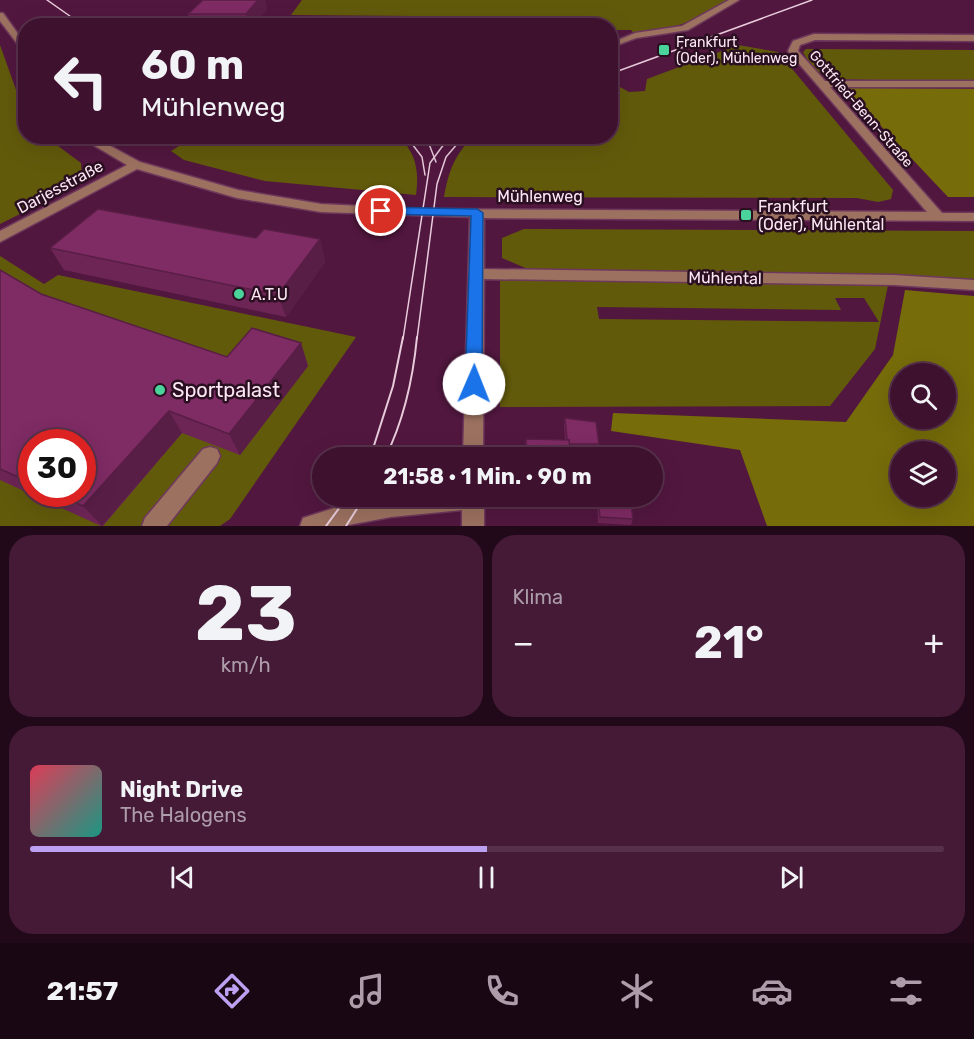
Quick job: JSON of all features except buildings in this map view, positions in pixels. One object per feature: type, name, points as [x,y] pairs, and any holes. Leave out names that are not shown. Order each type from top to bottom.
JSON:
[{"type":"street","points":[[620,41],[635,36],[685,28],[735,0]]},
{"type":"street","points":[[0,15],[18,34]]},
{"type":"street","name":"Gottfried-Benn-Straße","points":[[938,217],[793,51],[796,43],[814,37],[974,38]]},
{"type":"street","points":[[820,84],[974,84]]},
{"type":"street","name":"Mühlenweg","points":[[98,144],[136,165],[237,194],[321,208],[421,213],[974,217]]},
{"type":"street","name":"Darjesstraße","points":[[0,237],[136,165]]},
{"type":"street","points":[[473,447],[477,213]]},
{"type":"street","name":"Mühlental","points":[[475,274],[882,280],[974,285]]},
{"type":"street","points":[[153,526],[210,456]]},
{"type":"street","points":[[311,526],[336,515],[386,507]]},
{"type":"street","points":[[473,507],[473,526]]},
{"type":"shaded area","points":[[302,0],[731,0],[685,23],[634,34],[631,30],[618,30],[618,18],[421,18],[414,16],[291,15]]},
{"type":"shaded area","points":[[0,45],[18,95],[18,144],[55,144],[81,163],[82,177],[46,201],[0,224]]},
{"type":"shaded area","points":[[738,45],[778,52],[893,190],[891,199],[878,202],[857,198],[444,197],[453,164],[466,144],[618,144],[618,86],[629,92],[645,91],[647,79]]},
{"type":"shaded area","points":[[806,49],[974,50],[974,82],[831,79],[822,75],[811,65],[803,52]]},
{"type":"shaded area","points":[[845,88],[974,89],[974,197],[948,197]]},
{"type":"shaded area","points":[[168,144],[406,144],[415,164],[416,195],[265,181],[184,160],[171,151],[179,146]]},
{"type":"shaded area","points":[[524,229],[974,231],[974,280],[530,270],[502,258],[502,238]]},
{"type":"shaded area","name":"Sportpalast","points":[[0,256],[44,284],[58,275],[356,337],[230,519],[220,526],[0,526]]},
{"type":"shaded area","points":[[500,279],[888,285],[875,349],[830,406],[500,407]],"holes":[[[835,298],[864,298],[879,322],[599,319],[597,307],[841,310]]]},
{"type":"shaded area","points":[[905,290],[974,296],[974,526],[767,526],[740,450],[611,431],[613,413],[846,422],[893,355]]},
{"type":"tram line","points":[[47,0],[73,18]]},
{"type":"tram line","points":[[618,71],[812,0]]},
{"type":"tram line","points":[[412,144],[422,157],[425,175]]},
{"type":"tram line","points":[[429,144],[434,157]]},
{"type":"tram line","points":[[434,157],[444,144]]},
{"type":"tram line","points":[[417,339],[437,184],[446,157],[457,144]]},
{"type":"tram line","points":[[403,339],[430,163],[434,157]]},
{"type":"tram line","points":[[434,157],[436,162]]},
{"type":"tram line","points":[[374,447],[393,386],[403,337]]},
{"type":"tram line","points":[[390,447],[407,399],[417,337]]},
{"type":"tram line","points":[[326,526],[340,507]]},
{"type":"tram line","points":[[346,526],[358,507]]},
{"type":"place","name":"Frankfurt (Oder), Mühlenweg","points":[[664,50]]},
{"type":"place","name":"Frankfurt (Oder), Mühlental","points":[[746,215]]},
{"type":"place","name":"A.T.U","points":[[239,294]]},
{"type":"place","name":"Sportpalast","points":[[160,390]]},
{"type":"route","points":[[381,211],[477,213],[474,384]]}]
